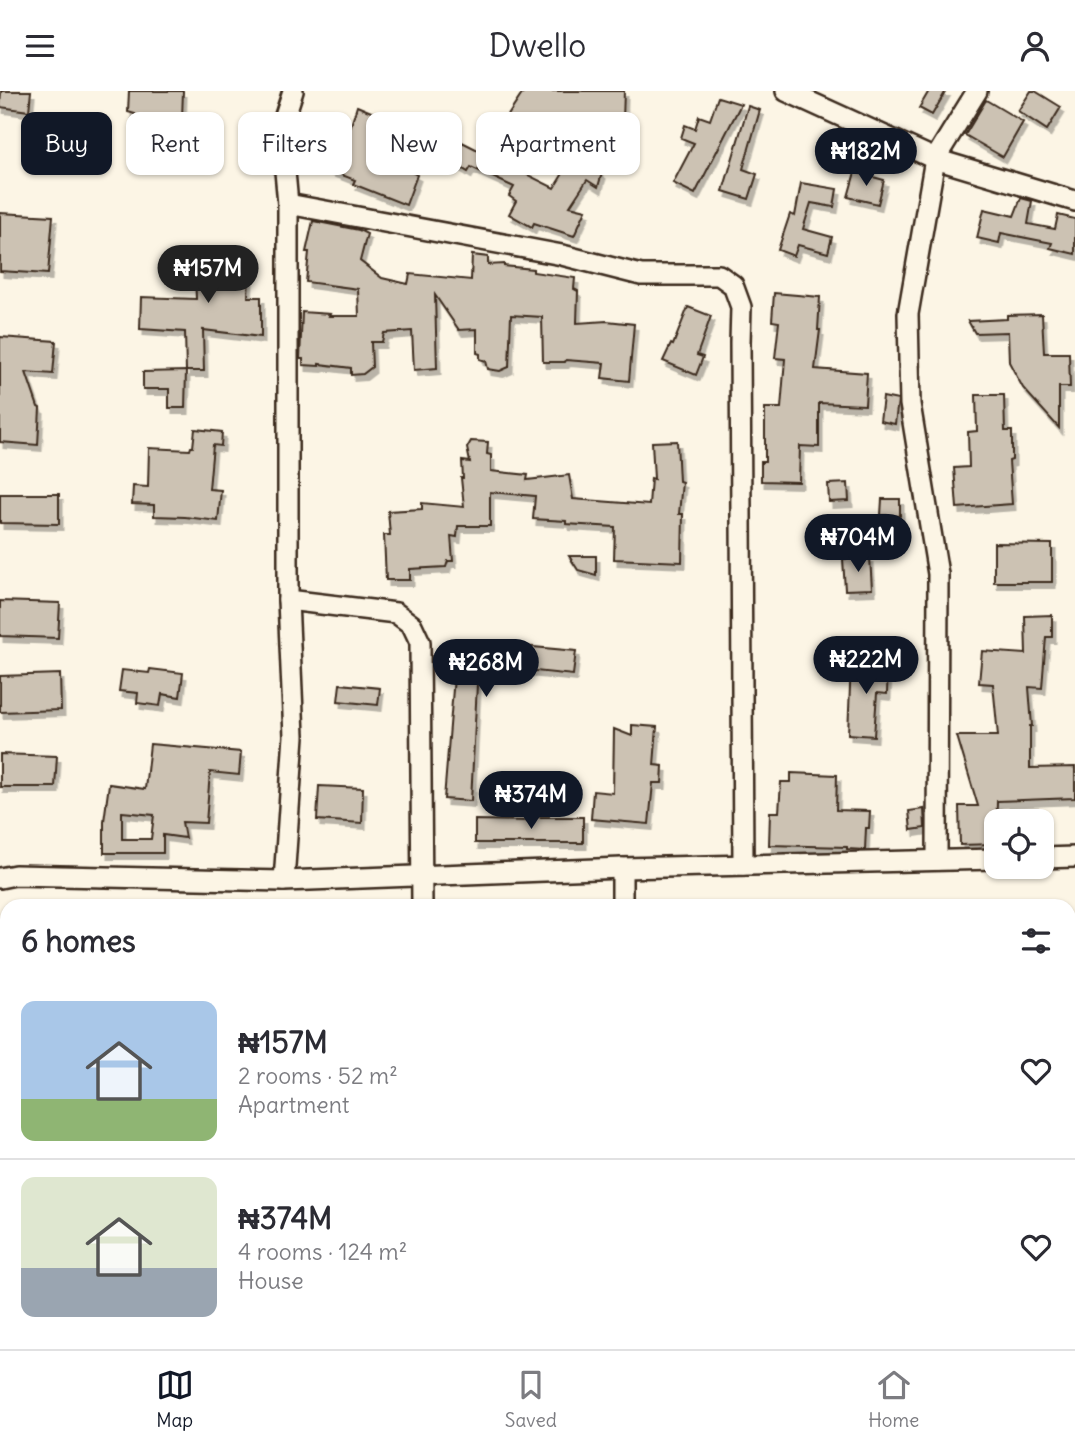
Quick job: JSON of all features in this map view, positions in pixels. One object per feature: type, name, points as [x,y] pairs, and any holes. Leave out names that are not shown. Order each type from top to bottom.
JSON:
[{"type":"street","points":[[284,881],[294,736],[288,600],[288,204],[281,128],[293,91]]},
{"type":"street","points":[[786,91],[935,159],[1075,201]]},
{"type":"street","points":[[937,860],[938,574],[910,404],[908,314],[935,159],[977,91]]},
{"type":"street","points":[[288,204],[562,255],[641,275],[719,275],[733,285],[741,307],[743,865]]},
{"type":"street","points":[[288,600],[396,613],[412,625],[420,642],[422,899]]},
{"type":"street","points":[[1054,858],[1075,857]]},
{"type":"street","points":[[0,878],[15,875],[284,881],[622,868],[984,859]]},
{"type":"street","points":[[622,868],[622,899]]},
{"type":"building","points":[[1,91],[31,91],[29,111],[0,107]]},
{"type":"building","points":[[129,91],[183,91],[182,112],[128,112]]},
{"type":"building","points":[[524,91],[624,91],[623,112],[510,112]]},
{"type":"building","points":[[929,91],[946,91],[932,115],[919,108]]},
{"type":"building","points":[[1031,91],[1061,107],[1047,130],[1018,111]]},
{"type":"building","points":[[718,97],[741,104],[695,194],[673,183],[694,143],[681,138],[685,125],[695,129],[699,116],[710,120]]},
{"type":"building","points":[[986,100],[1023,122],[1003,157],[965,135]]},
{"type":"building","points":[[357,106],[371,112],[366,112],[366,175],[417,175],[406,205],[353,184],[355,180],[342,175],[352,175],[352,122]]},
{"type":"building","points":[[748,106],[760,110],[743,169],[757,174],[749,199],[723,191]]},
{"type":"building","points":[[462,142],[476,149],[476,169],[471,167],[468,172],[462,168]]},
{"type":"building","points":[[855,172],[884,180],[878,204],[848,197]]},
{"type":"building","points":[[488,175],[528,175],[554,188],[562,175],[601,175],[598,187],[587,180],[570,206],[586,210],[574,236],[534,223],[532,227],[509,214],[516,201],[509,196],[514,187]]},
{"type":"building","points":[[801,183],[837,189],[834,207],[811,203],[803,229],[832,237],[828,253],[798,245],[794,256],[778,250],[790,214],[795,216]]},
{"type":"building","points":[[1021,198],[1032,201],[1028,224],[1055,229],[1058,215],[1075,219],[1075,254],[1050,248],[1052,243],[1001,233],[999,243],[977,238],[984,209],[1014,216]]},
{"type":"building","points":[[0,213],[53,216],[48,274],[0,271]]},
{"type":"building","points":[[313,221],[367,234],[360,261],[382,278],[408,284],[410,274],[471,280],[472,255],[488,257],[488,265],[504,264],[533,269],[533,272],[575,278],[574,289],[578,291],[577,323],[607,321],[634,324],[629,381],[602,378],[604,363],[566,360],[543,362],[542,317],[511,315],[509,367],[500,371],[488,369],[486,361],[480,359],[480,354],[477,353],[477,329],[459,330],[435,295],[437,368],[414,370],[412,331],[384,333],[382,342],[371,342],[372,367],[363,374],[351,375],[351,368],[303,365],[303,359],[300,359],[302,312],[330,314],[329,316],[359,316],[358,289],[306,282],[309,252],[306,252]]},
{"type":"building","points":[[194,253],[250,253],[248,297],[261,297],[261,337],[203,330],[204,371],[186,371],[185,332],[140,329],[141,297],[196,299]]},
{"type":"building","points":[[774,293],[820,297],[820,330],[815,369],[867,373],[865,405],[819,403],[819,447],[800,446],[799,482],[761,481],[761,462],[765,462],[765,408],[781,408],[785,359],[775,358],[779,322],[772,321]]},
{"type":"building","points":[[688,307],[711,316],[697,355],[703,357],[696,375],[663,361],[671,344],[673,345]]},
{"type":"building","points":[[1042,314],[1044,353],[1069,353],[1070,387],[1059,387],[1059,428],[1023,388],[1009,362],[1008,332],[975,333],[968,321],[1007,319],[1007,315]]},
{"type":"building","points":[[0,337],[56,341],[53,374],[26,372],[40,408],[38,445],[0,442]]},
{"type":"building","points":[[186,371],[185,408],[169,408],[169,389],[143,389],[143,372]]},
{"type":"building","points":[[976,395],[1004,395],[1005,431],[1012,431],[1012,460],[1009,461],[1012,504],[957,508],[954,468],[969,467],[968,432],[977,431]]},
{"type":"building","points":[[883,397],[898,400],[895,424],[880,421]]},
{"type":"building","points":[[195,429],[222,432],[221,446],[213,445],[209,489],[221,490],[218,521],[154,516],[154,505],[132,504],[133,486],[148,487],[149,448],[190,450],[193,447]]},
{"type":"building","points":[[471,441],[488,442],[487,454],[491,455],[491,471],[528,475],[527,480],[569,475],[573,499],[649,505],[651,478],[654,479],[652,442],[677,441],[679,481],[682,482],[679,514],[683,514],[682,562],[614,559],[615,527],[533,519],[535,496],[490,492],[490,526],[458,526],[457,537],[451,536],[453,561],[448,561],[446,567],[410,569],[410,580],[386,580],[384,535],[390,535],[388,511],[422,509],[422,503],[464,507],[462,461],[470,462],[467,448]]},
{"type":"building","points":[[848,483],[849,501],[829,502],[828,484]]},
{"type":"building","points":[[0,494],[59,494],[59,524],[0,523]]},
{"type":"building","points":[[882,499],[900,499],[900,516],[881,515]]},
{"type":"building","points":[[994,543],[1052,544],[1052,582],[994,582]]},
{"type":"building","points":[[569,556],[596,556],[596,575],[578,570]]},
{"type":"building","points":[[870,557],[872,589],[845,590],[843,559]]},
{"type":"building","points":[[0,601],[60,603],[58,638],[0,636]]},
{"type":"building","points":[[1052,615],[1052,637],[1046,637],[1042,688],[1029,687],[1032,726],[1030,768],[1075,767],[1075,798],[997,801],[997,809],[984,809],[984,844],[960,845],[959,806],[978,806],[957,736],[998,736],[993,684],[979,683],[982,651],[1026,654],[1025,616]]},
{"type":"building","points":[[457,640],[576,651],[573,675],[478,665],[471,801],[444,799]]},
{"type":"building","points":[[851,662],[888,664],[887,694],[877,693],[874,736],[848,734]]},
{"type":"building","points":[[150,669],[183,673],[180,697],[162,694],[160,706],[137,703],[138,693],[119,691],[122,670],[149,673]]},
{"type":"building","points":[[60,674],[61,710],[0,712],[0,676]]},
{"type":"building","points":[[340,684],[380,688],[378,705],[338,701]]},
{"type":"building","points":[[632,725],[657,727],[654,765],[663,766],[662,783],[653,783],[649,824],[591,819],[593,791],[613,793],[614,729],[632,736]]},
{"type":"building","points":[[150,744],[241,752],[239,775],[210,772],[206,823],[182,822],[185,838],[163,835],[163,853],[104,853],[104,821],[109,784],[145,789]],"holes":[[[122,812],[154,815],[151,839],[122,839]]]},
{"type":"building","points":[[0,754],[57,756],[55,787],[0,787]]},
{"type":"building","points":[[791,773],[837,775],[836,810],[870,811],[865,850],[769,845],[770,812],[779,812],[781,782],[791,782]]},
{"type":"building","points":[[319,786],[363,788],[362,823],[317,820]]},
{"type":"building","points":[[924,809],[925,828],[911,830],[909,811]]},
{"type":"building","points":[[532,817],[583,817],[583,843],[475,843],[475,820],[532,821]]}]
